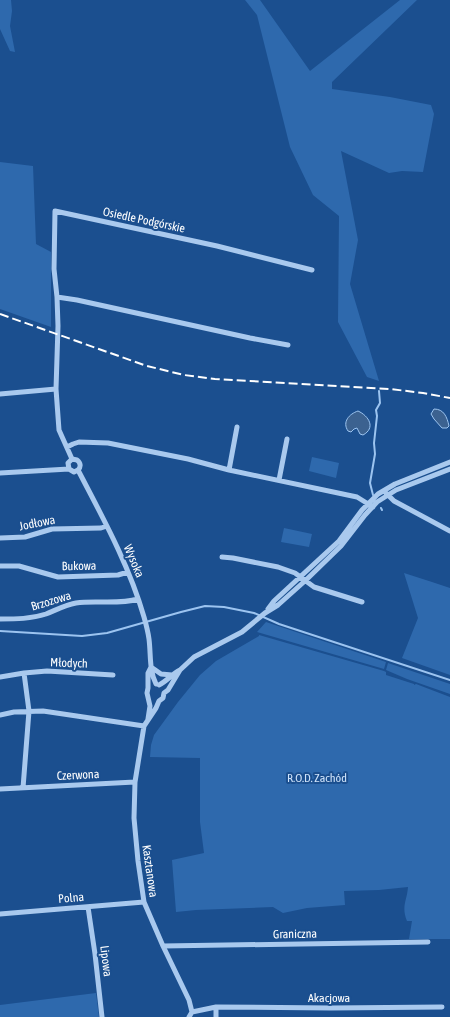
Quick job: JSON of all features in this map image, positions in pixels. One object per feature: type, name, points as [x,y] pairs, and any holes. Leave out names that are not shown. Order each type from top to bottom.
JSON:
[{"type":"street","name":"Osiedle Podgórskie","points":[[66,447],[59,430],[56,389],[58,326],[54,269],[55,212],[217,246],[312,270]]},
{"type":"street","points":[[57,297],[288,345]]},
{"type":"street","points":[[0,394],[56,389]]},
{"type":"street","points":[[229,470],[237,427]]},
{"type":"street","points":[[280,480],[287,439]]},
{"type":"street","points":[[0,473],[69,469],[74,472],[80,467],[80,463],[72,459],[66,447],[79,442],[108,444],[188,459],[229,470],[357,497],[370,505]]},
{"type":"street","points":[[69,469],[68,463],[72,459]]},
{"type":"street","points":[[148,720],[150,706],[147,693],[148,688],[166,681],[194,657],[242,632],[278,605],[303,579],[341,546],[365,515],[370,505],[386,492],[419,474],[450,462]]},
{"type":"street","points":[[386,492],[450,468]]},
{"type":"street","name":"Wysoka","points":[[78,470],[107,526],[138,599],[149,638],[150,667],[148,672],[148,688]]},
{"type":"street","points":[[386,492],[394,501],[450,531]]},
{"type":"street","name":"Jodłowa","points":[[0,538],[25,537],[52,529],[101,528],[107,526]]},
{"type":"street","points":[[222,558],[233,558],[278,566],[295,573],[314,587],[362,602]]},
{"type":"street","name":"Bukowa","points":[[0,566],[19,566],[58,577],[118,576],[128,572]]},
{"type":"street","name":"Brzozowa","points":[[0,619],[37,617],[72,604],[138,599]]},
{"type":"street","points":[[150,667],[161,674],[172,675]]},
{"type":"street","name":"Wysoka","points":[[150,667],[158,685]]},
{"type":"street","points":[[149,699],[159,701],[163,698],[164,693],[168,690],[180,670]]},
{"type":"street","name":"Młodych","points":[[0,677],[47,671],[113,675]]},
{"type":"street","points":[[23,788],[29,712],[24,673]]},
{"type":"street","points":[[158,685],[163,688],[164,693]]},
{"type":"street","name":"Kasztanowa","points":[[159,701],[144,726],[135,782],[136,843],[144,902],[189,1000],[191,1014]]},
{"type":"street","points":[[0,715],[14,712],[43,711],[144,726]]},
{"type":"street","name":"Czerwona","points":[[0,789],[135,782]]},
{"type":"street","name":"Polna","points":[[0,914],[144,902]]},
{"type":"street","name":"Lipowa","points":[[88,907],[102,1017]]},
{"type":"street","name":"Graniczna","points":[[163,946],[428,942]]},
{"type":"street","points":[[216,1007],[216,1017]]},
{"type":"street","name":"Akacjowa","points":[[191,1014],[216,1007],[442,1007]]},
{"type":"green space","points":[[0,0],[11,0],[10,26],[15,52],[10,51],[0,29]]},
{"type":"green space","points":[[245,0],[260,0],[310,71],[400,0],[417,0],[332,82],[332,89],[431,105],[434,114],[423,172],[402,171],[389,173],[341,151],[358,240],[350,284],[379,381],[367,377],[338,322],[339,216],[313,195],[290,147],[257,15]]},
{"type":"green space","points":[[0,162],[33,166],[36,244],[51,252],[51,327],[0,309]]},
{"type":"green space","points":[[312,457],[339,463],[336,478],[309,471]]},
{"type":"green space","points":[[284,528],[312,534],[309,547],[281,542]]},
{"type":"green space","points":[[404,573],[450,588],[450,675],[402,658],[418,618]]},
{"type":"green space","points":[[266,622],[386,662],[384,669],[257,632]]},
{"type":"green space","name":"R.O.D. Zachód","points":[[259,635],[384,671],[386,675],[450,697],[450,939],[409,939],[412,921],[407,921],[404,911],[408,887],[344,891],[345,905],[307,908],[283,913],[273,907],[176,912],[172,860],[204,853],[200,822],[200,758],[150,757],[151,745],[154,735],[200,675],[216,661]]},
{"type":"green space","points":[[388,663],[450,684],[450,694],[386,670]]},
{"type":"green space","points":[[96,993],[99,1017],[0,1017],[0,1005]]},
{"type":"shaded area","points":[[434,409],[440,410],[444,414],[449,426],[447,428],[442,428],[434,419],[431,414]]},
{"type":"shaded area","points":[[358,411],[370,422],[369,429],[363,435],[360,434],[357,428],[351,432],[346,428],[347,419]]},
{"type":"waterway","points":[[373,495],[370,483],[375,454],[376,410],[380,403],[379,391]]},
{"type":"waterway","points":[[0,631],[82,636],[107,633],[205,606],[224,607],[254,613],[279,624],[450,680]]},
{"type":"railway","points":[[0,314],[147,366],[184,375],[215,379],[390,389],[450,398]]}]
